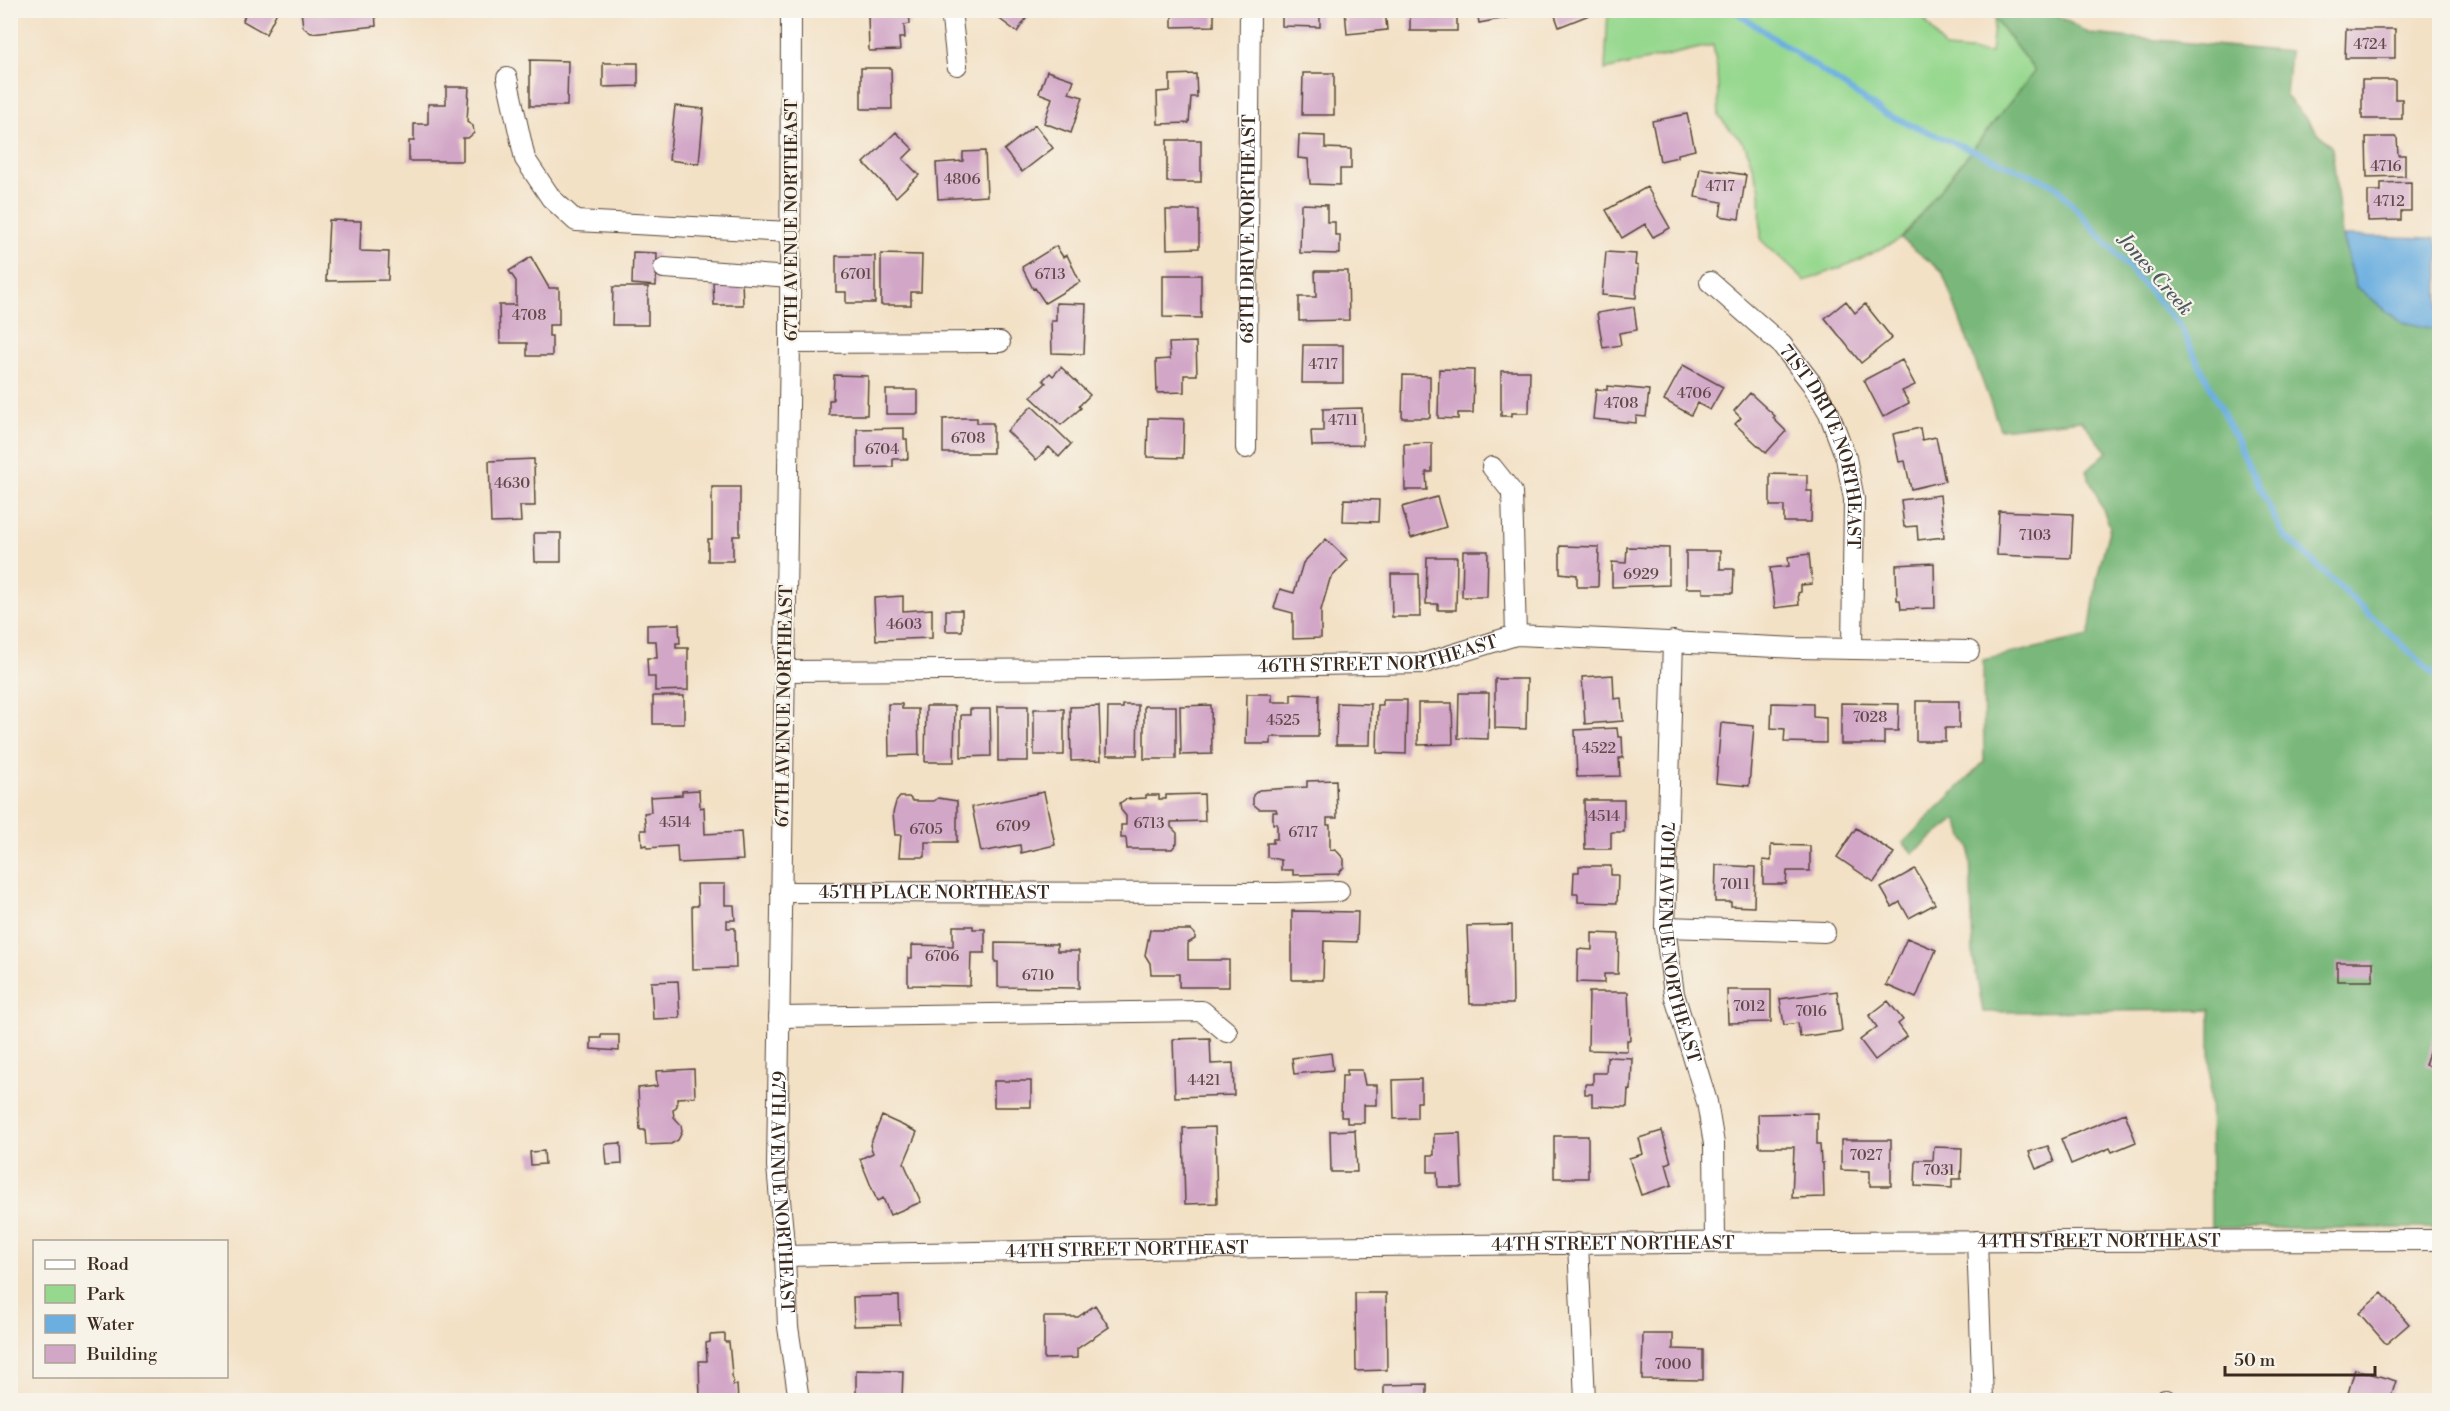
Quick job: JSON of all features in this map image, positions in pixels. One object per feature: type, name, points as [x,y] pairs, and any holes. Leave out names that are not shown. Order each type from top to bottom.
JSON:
[{"type":"street","name":"67TH AVENUE NORTHEAST","points":[[791,10],[791,277],[777,1166],[785,1256],[788,1327],[800,1401]]},
{"type":"street","points":[[951,10],[957,65]]},
{"type":"street","name":"68TH DRIVE NORTHEAST","points":[[1246,448],[1250,10]]},
{"type":"street","points":[[507,78],[525,159],[551,198],[576,220],[791,232]]},
{"type":"street","points":[[664,268],[791,277]]},
{"type":"street","name":"71ST DRIVE NORTHEAST","points":[[1710,282],[1782,345],[1812,384],[1829,413],[1846,458],[1854,499],[1852,648]]},
{"type":"street","points":[[790,343],[1000,342]]},
{"type":"street","points":[[1492,466],[1512,492],[1516,634]]},
{"type":"street","name":"46TH STREET NORTHEAST","points":[[785,671],[1425,663],[1516,634],[1673,640],[1797,648],[1969,651]]},
{"type":"street","name":"70TH AVENUE NORTHEAST","points":[[1673,640],[1665,927],[1674,994],[1707,1102],[1714,1144],[1714,1241]]},
{"type":"street","name":"45TH PLACE NORTHEAST","points":[[781,892],[1278,893],[1339,891]]},
{"type":"street","points":[[1665,927],[1825,932]]},
{"type":"street","points":[[779,1017],[1202,1011],[1227,1032]]},
{"type":"street","name":"44TH STREET NORTHEAST","points":[[785,1256],[1121,1248],[1714,1241],[2439,1240]]},
{"type":"street","points":[[1977,1241],[1983,1401]]},
{"type":"street","points":[[1578,1243],[1585,1401]]},
{"type":"green space","points":[[1918,10],[1945,49],[1991,53],[1995,19],[2035,71],[1901,239],[1852,263],[1805,281],[1761,240],[1760,189],[1745,145],[1719,117],[1717,68],[1713,45],[1605,70],[1608,11]]},
{"type":"green space","points":[[1996,11],[2049,11],[2090,34],[2290,52],[2286,96],[2332,148],[2342,236],[2356,286],[2433,329],[2439,327],[2439,1228],[2211,1228],[2210,1010],[1983,1012],[1973,956],[1970,849],[1956,819],[1913,853],[1903,843],[1984,762],[1983,660],[2089,636],[2097,578],[2110,526],[2086,471],[2107,452],[2081,420],[2000,429],[1942,271],[1901,239],[2035,71],[1995,19]]},
{"type":"water","points":[[2342,236],[2435,238],[2439,248],[2439,327],[2433,329],[2399,321],[2356,286]]},
{"type":"building","points":[[246,10],[278,10],[266,34],[243,21]]},
{"type":"building","points":[[301,10],[375,10],[376,26],[311,33],[303,27]]},
{"type":"building","points":[[389,10],[433,10],[433,14],[389,15]]},
{"type":"building","points":[[884,10],[909,10],[910,24],[904,25],[905,38],[899,38],[900,50],[869,51],[868,15],[885,15]]},
{"type":"building","points":[[995,10],[1032,10],[1017,32],[993,14]]},
{"type":"building","points":[[1172,10],[1214,10],[1214,26],[1172,27]]},
{"type":"building","points":[[1282,10],[1332,10],[1332,13],[1320,13],[1320,27],[1282,26]]},
{"type":"building","points":[[1345,10],[1385,10],[1387,30],[1347,34]]},
{"type":"building","points":[[1410,10],[1457,10],[1457,31],[1410,31]]},
{"type":"building","points":[[1477,10],[1515,10],[1516,16],[1479,23]]},
{"type":"building","points":[[1553,10],[1599,10],[1599,11],[1559,27]]},
{"type":"building","points":[[2364,10],[2403,10],[2403,15],[2364,15]]},
{"type":"building","points":[[2346,29],[2395,29],[2395,58],[2345,58]]},
{"type":"building","points":[[530,60],[568,61],[567,106],[530,106]]},
{"type":"building","points":[[603,63],[638,63],[638,86],[603,87]]},
{"type":"building","points":[[861,68],[891,68],[892,109],[861,109]]},
{"type":"building","points":[[1047,71],[1074,80],[1069,93],[1083,97],[1071,133],[1044,123],[1052,98],[1039,93]]},
{"type":"building","points":[[1303,73],[1334,73],[1334,115],[1302,115]]},
{"type":"building","points":[[1196,74],[1197,97],[1191,97],[1189,123],[1158,124],[1157,92],[1170,91],[1170,75]]},
{"type":"building","points":[[2362,80],[2395,80],[2395,99],[2402,99],[2402,119],[2362,119]]},
{"type":"building","points":[[446,87],[469,87],[467,122],[473,126],[474,133],[468,138],[463,138],[463,161],[409,161],[409,141],[414,141],[414,124],[428,124],[428,104],[446,104]]},
{"type":"building","points":[[675,106],[704,109],[699,164],[669,160]]},
{"type":"building","points":[[1687,114],[1695,150],[1660,161],[1652,121]]},
{"type":"building","points":[[1035,125],[1053,148],[1022,172],[1004,150]]},
{"type":"building","points":[[896,132],[913,149],[903,159],[919,175],[896,197],[864,163]]},
{"type":"building","points":[[1299,135],[1325,136],[1325,148],[1351,149],[1351,169],[1340,169],[1340,185],[1310,184],[1308,159],[1298,158]]},
{"type":"building","points":[[2366,137],[2397,137],[2398,155],[2405,155],[2405,176],[2367,177]]},
{"type":"building","points":[[1167,140],[1201,140],[1201,182],[1167,182]]},
{"type":"building","points":[[985,151],[987,196],[938,199],[936,163],[963,161],[963,152]]},
{"type":"building","points":[[1700,168],[1746,175],[1739,219],[1720,216],[1722,202],[1695,197]]},
{"type":"building","points":[[2411,182],[2411,211],[2401,211],[2401,220],[2368,221],[2368,191],[2381,191],[2381,183]]},
{"type":"building","points":[[1647,187],[1670,228],[1653,237],[1645,224],[1622,238],[1606,210]]},
{"type":"building","points":[[1301,204],[1327,205],[1327,222],[1335,222],[1335,235],[1340,235],[1340,254],[1300,253]]},
{"type":"building","points":[[1166,210],[1199,210],[1199,248],[1167,249]]},
{"type":"building","points":[[329,220],[361,221],[360,251],[389,252],[388,280],[326,281]]},
{"type":"building","points":[[1056,246],[1063,257],[1067,255],[1080,282],[1045,303],[1035,288],[1033,289],[1022,267]]},
{"type":"building","points":[[633,252],[657,253],[656,286],[632,284]]},
{"type":"building","points":[[1606,252],[1636,254],[1635,265],[1638,266],[1636,298],[1602,295]]},
{"type":"building","points":[[881,254],[922,255],[921,292],[911,292],[911,305],[881,305]]},
{"type":"building","points":[[836,256],[875,256],[875,303],[846,303],[846,292],[836,292]]},
{"type":"building","points":[[531,257],[549,288],[559,288],[559,325],[549,325],[549,336],[552,336],[552,356],[527,356],[527,343],[500,343],[499,305],[516,305],[516,281],[509,271]]},
{"type":"building","points":[[1315,271],[1348,271],[1349,320],[1299,321],[1299,297],[1316,297]]},
{"type":"building","points":[[1163,275],[1201,275],[1201,318],[1163,317]]},
{"type":"building","points":[[742,281],[743,305],[714,305],[713,282]]},
{"type":"building","points":[[613,287],[648,287],[648,325],[612,325]]},
{"type":"building","points":[[1846,301],[1855,313],[1865,304],[1892,338],[1861,363],[1825,318]]},
{"type":"building","points":[[1056,303],[1086,304],[1084,354],[1052,353],[1051,321],[1056,321]]},
{"type":"building","points":[[1634,307],[1637,330],[1619,333],[1621,345],[1603,348],[1597,313]]},
{"type":"building","points":[[1196,342],[1197,375],[1184,375],[1184,392],[1157,393],[1156,360],[1170,359],[1169,343]]},
{"type":"building","points":[[1303,345],[1343,345],[1343,383],[1302,383]]},
{"type":"building","points":[[1902,360],[1915,385],[1902,391],[1909,403],[1883,417],[1864,380]]},
{"type":"building","points":[[1683,365],[1723,387],[1710,410],[1697,403],[1691,415],[1664,400]]},
{"type":"building","points":[[1061,367],[1090,395],[1079,406],[1081,408],[1061,425],[1031,397],[1046,383],[1043,380],[1050,373],[1053,376]]},
{"type":"building","points":[[1439,369],[1474,370],[1473,413],[1458,413],[1458,419],[1438,418]]},
{"type":"building","points":[[1501,371],[1530,371],[1529,413],[1512,413],[1512,416],[1501,416]]},
{"type":"building","points":[[834,375],[868,376],[867,415],[829,415],[829,400],[833,400]]},
{"type":"building","points":[[1403,375],[1430,376],[1430,418],[1402,418]]},
{"type":"building","points":[[1607,386],[1649,390],[1646,417],[1636,416],[1636,423],[1593,419],[1596,389],[1607,390]]},
{"type":"building","points":[[886,390],[918,390],[918,414],[886,414]]},
{"type":"building","points":[[1750,393],[1775,416],[1773,418],[1786,431],[1766,453],[1735,424],[1741,418],[1734,411]]},
{"type":"building","points":[[1032,406],[1071,444],[1059,457],[1049,447],[1036,460],[1007,431]]},
{"type":"building","points":[[1362,408],[1363,445],[1312,446],[1311,431],[1323,431],[1323,409]]},
{"type":"building","points":[[977,418],[977,423],[993,423],[993,453],[943,453],[943,419]]},
{"type":"building","points":[[1148,418],[1184,419],[1183,458],[1147,457]]},
{"type":"building","points":[[904,428],[908,459],[893,459],[893,467],[857,468],[857,429]]},
{"type":"building","points":[[1920,428],[1922,440],[1936,437],[1945,481],[1911,489],[1905,461],[1899,462],[1893,434]]},
{"type":"building","points":[[1432,443],[1432,472],[1426,472],[1427,490],[1405,490],[1404,444]]},
{"type":"building","points":[[534,459],[535,506],[520,506],[521,522],[491,523],[489,461]]},
{"type":"building","points":[[1770,474],[1807,475],[1807,491],[1812,491],[1811,522],[1784,522],[1784,506],[1770,506]]},
{"type":"building","points":[[712,487],[740,487],[740,536],[733,536],[733,561],[708,561],[708,539],[712,539]]},
{"type":"building","points":[[1940,495],[1944,537],[1918,540],[1917,526],[1904,527],[1901,500]]},
{"type":"building","points":[[1437,497],[1446,527],[1411,538],[1402,507]]},
{"type":"building","points":[[1344,499],[1379,500],[1378,522],[1343,521]]},
{"type":"building","points":[[1999,511],[2073,514],[2071,558],[1997,555]]},
{"type":"building","points":[[534,533],[561,533],[561,562],[535,562]]},
{"type":"building","points":[[1326,539],[1348,560],[1330,579],[1321,610],[1321,638],[1293,639],[1293,613],[1274,608],[1280,589],[1294,593],[1303,563]]},
{"type":"building","points":[[1560,546],[1599,547],[1598,587],[1577,587],[1577,575],[1560,573]]},
{"type":"building","points":[[1627,547],[1669,548],[1669,585],[1612,587],[1612,562],[1626,563]]},
{"type":"building","points":[[1463,551],[1488,551],[1487,597],[1462,597]]},
{"type":"building","points":[[1686,551],[1720,551],[1720,569],[1734,569],[1733,593],[1703,593],[1703,588],[1686,588]]},
{"type":"building","points":[[1809,554],[1812,584],[1801,585],[1801,592],[1798,593],[1799,605],[1775,608],[1770,568],[1789,566],[1788,557]]},
{"type":"building","points":[[1427,557],[1457,557],[1456,610],[1438,610],[1438,604],[1426,604]]},
{"type":"building","points":[[1934,563],[1935,608],[1901,609],[1900,600],[1897,600],[1896,565]]},
{"type":"building","points":[[1391,574],[1419,574],[1420,617],[1392,617]]},
{"type":"building","points":[[903,596],[903,611],[932,609],[932,638],[876,640],[874,598]]},
{"type":"building","points":[[946,610],[962,610],[962,631],[946,631]]},
{"type":"building","points":[[679,624],[680,643],[676,643],[676,648],[688,648],[688,690],[655,691],[655,677],[648,677],[647,658],[657,658],[656,641],[647,641],[647,625]]},
{"type":"building","points":[[1613,675],[1614,699],[1621,698],[1623,721],[1585,724],[1582,677]]},
{"type":"building","points":[[1495,679],[1527,679],[1526,729],[1495,728]]},
{"type":"building","points":[[1459,693],[1489,693],[1488,739],[1458,738]]},
{"type":"building","points":[[1247,694],[1272,694],[1272,702],[1291,702],[1291,694],[1319,695],[1318,737],[1271,737],[1271,744],[1246,744]]},
{"type":"building","points":[[653,696],[684,696],[684,724],[653,724]]},
{"type":"building","points":[[1383,700],[1407,700],[1406,754],[1377,753],[1378,705],[1383,705]]},
{"type":"building","points":[[1916,701],[1959,701],[1959,728],[1945,728],[1945,741],[1916,741]]},
{"type":"building","points":[[1337,703],[1371,704],[1370,745],[1336,745]]},
{"type":"building","points":[[1418,703],[1452,703],[1453,744],[1418,745]]},
{"type":"building","points":[[1772,703],[1813,704],[1813,717],[1826,718],[1826,743],[1784,742],[1785,729],[1771,728]]},
{"type":"building","points":[[1841,703],[1899,704],[1898,731],[1884,731],[1884,744],[1841,744]]},
{"type":"building","points":[[888,704],[902,704],[902,709],[918,709],[919,755],[889,756]]},
{"type":"building","points":[[1123,705],[1138,705],[1137,755],[1107,755],[1108,708],[1123,708]]},
{"type":"building","points":[[1211,705],[1212,754],[1181,755],[1180,706]]},
{"type":"building","points":[[926,706],[955,706],[954,762],[925,762]]},
{"type":"building","points":[[998,706],[1028,706],[1028,761],[998,761]]},
{"type":"building","points":[[1099,706],[1101,760],[1071,761],[1070,707]]},
{"type":"building","points":[[1144,706],[1176,706],[1176,759],[1144,759]]},
{"type":"building","points":[[970,709],[990,709],[991,756],[961,757],[961,715],[970,715]]},
{"type":"building","points":[[1034,709],[1064,709],[1064,755],[1034,755]]},
{"type":"building","points":[[1721,723],[1754,726],[1749,786],[1716,783]]},
{"type":"building","points":[[1617,728],[1618,737],[1622,737],[1623,758],[1619,758],[1620,776],[1577,777],[1575,730]]},
{"type":"building","points":[[1336,780],[1337,818],[1327,818],[1327,825],[1330,825],[1330,850],[1335,849],[1344,859],[1344,867],[1338,874],[1293,875],[1293,870],[1281,870],[1281,860],[1267,857],[1267,843],[1273,843],[1273,839],[1277,839],[1277,824],[1273,824],[1273,812],[1277,812],[1276,809],[1259,809],[1253,804],[1253,795],[1259,790],[1307,787],[1307,781]]},
{"type":"building","points":[[699,790],[700,808],[704,807],[705,834],[741,832],[743,860],[678,863],[677,846],[647,848],[647,845],[642,846],[641,830],[646,830],[644,813],[651,812],[650,797],[682,795],[682,791]]},
{"type":"building","points":[[1044,792],[1055,845],[1021,853],[1020,845],[981,852],[972,807]]},
{"type":"building","points":[[1204,794],[1205,821],[1171,822],[1171,827],[1177,833],[1177,843],[1172,849],[1127,849],[1126,838],[1121,838],[1121,825],[1126,825],[1126,816],[1121,810],[1120,803],[1126,799],[1146,798],[1146,795],[1159,795],[1159,799],[1166,799],[1166,795]]},
{"type":"building","points":[[900,797],[909,797],[913,801],[934,801],[938,798],[957,801],[957,842],[925,842],[925,857],[899,857],[901,835],[895,835],[893,813]]},
{"type":"building","points":[[1584,800],[1624,800],[1624,832],[1611,832],[1611,849],[1585,849]]},
{"type":"building","points":[[1856,828],[1894,853],[1874,882],[1837,857]]},
{"type":"building","points":[[1771,845],[1810,846],[1810,871],[1787,871],[1786,884],[1763,884],[1763,860],[1771,861]]},
{"type":"building","points":[[1716,865],[1755,867],[1754,907],[1731,906],[1731,902],[1715,902]]},
{"type":"building","points":[[1579,866],[1611,866],[1611,875],[1618,875],[1617,903],[1578,902],[1578,894],[1573,894],[1574,872],[1579,872]]},
{"type":"building","points":[[1915,869],[1935,904],[1909,918],[1900,902],[1892,907],[1881,888]]},
{"type":"building","points":[[697,884],[725,884],[725,905],[734,905],[735,920],[727,920],[727,928],[735,928],[736,968],[693,969],[692,906],[698,906]]},
{"type":"building","points":[[1292,911],[1358,912],[1357,942],[1324,941],[1323,980],[1292,980]]},
{"type":"building","points":[[1512,925],[1513,1004],[1470,1004],[1467,926]]},
{"type":"building","points":[[953,926],[973,926],[973,929],[985,929],[985,953],[971,953],[970,986],[908,985],[908,958],[912,958],[912,945],[953,946]]},
{"type":"building","points":[[1150,930],[1191,930],[1195,934],[1195,939],[1188,943],[1188,960],[1229,960],[1229,987],[1179,987],[1179,974],[1151,974],[1150,963],[1145,955]]},
{"type":"building","points":[[1592,933],[1619,934],[1618,974],[1604,974],[1604,983],[1577,982],[1578,949],[1592,950]]},
{"type":"building","points":[[1907,938],[1936,950],[1916,998],[1886,985]]},
{"type":"building","points":[[995,943],[1057,944],[1057,951],[1079,951],[1079,988],[998,987]]},
{"type":"building","points":[[2337,962],[2373,962],[2373,981],[2337,981]]},
{"type":"building","points":[[678,981],[680,1018],[653,1019],[651,982]]},
{"type":"building","points":[[1727,990],[1771,990],[1771,1022],[1728,1023]]},
{"type":"building","points":[[1837,991],[1842,1031],[1800,1037],[1798,1023],[1784,1025],[1780,999]]},
{"type":"building","points":[[1589,992],[1628,992],[1630,1040],[1627,1040],[1627,1051],[1588,1050]]},
{"type":"building","points":[[1888,1001],[1903,1020],[1898,1024],[1907,1036],[1875,1060],[1860,1040],[1877,1027],[1869,1016]]},
{"type":"building","points":[[2440,1021],[2440,1070],[2425,1065]]},
{"type":"building","points":[[601,1035],[619,1035],[619,1051],[591,1049],[591,1038],[601,1038]]},
{"type":"building","points":[[1210,1038],[1211,1064],[1233,1063],[1234,1095],[1175,1097],[1173,1039]]},
{"type":"building","points":[[1331,1053],[1333,1070],[1294,1074],[1292,1058]]},
{"type":"building","points":[[1607,1057],[1632,1058],[1631,1090],[1628,1089],[1627,1107],[1592,1106],[1592,1094],[1585,1094],[1585,1084],[1593,1084],[1593,1073],[1606,1073]]},
{"type":"building","points":[[694,1069],[695,1097],[677,1098],[677,1106],[673,1110],[674,1117],[681,1125],[682,1132],[678,1140],[671,1144],[646,1145],[645,1130],[640,1130],[638,1088],[657,1086],[656,1071]]},
{"type":"building","points":[[1347,1070],[1362,1070],[1365,1085],[1377,1085],[1377,1105],[1364,1105],[1364,1123],[1347,1123],[1347,1117],[1341,1117],[1342,1076],[1347,1076]]},
{"type":"building","points":[[1421,1079],[1421,1102],[1417,1102],[1417,1118],[1394,1119],[1393,1080]]},
{"type":"building","points":[[994,1081],[1031,1081],[1031,1107],[994,1107]]},
{"type":"building","points":[[1817,1113],[1817,1144],[1820,1144],[1821,1163],[1823,1163],[1824,1197],[1792,1198],[1794,1147],[1759,1147],[1758,1114]]},
{"type":"building","points":[[2125,1113],[2136,1142],[2112,1152],[2110,1148],[2071,1164],[2061,1139]]},
{"type":"building","points":[[882,1116],[917,1132],[904,1163],[921,1202],[890,1215],[883,1198],[877,1201],[860,1159],[873,1153],[870,1145]]},
{"type":"building","points":[[1215,1127],[1217,1203],[1185,1204],[1183,1128]]},
{"type":"building","points":[[1355,1130],[1357,1172],[1331,1172],[1330,1131]]},
{"type":"building","points":[[1662,1131],[1671,1162],[1666,1164],[1672,1185],[1641,1195],[1629,1158],[1643,1154],[1639,1138]]},
{"type":"building","points":[[1460,1133],[1462,1187],[1438,1187],[1437,1172],[1428,1172],[1428,1155],[1434,1155],[1434,1134]]},
{"type":"building","points":[[1554,1136],[1588,1136],[1588,1178],[1554,1178]]},
{"type":"building","points":[[1841,1140],[1891,1140],[1891,1186],[1870,1186],[1870,1171],[1841,1170]]},
{"type":"building","points":[[621,1143],[622,1164],[607,1165],[605,1144]]},
{"type":"building","points":[[2048,1146],[2054,1162],[2036,1169],[2029,1152]]},
{"type":"building","points":[[1934,1147],[1962,1148],[1961,1179],[1952,1179],[1952,1188],[1915,1186],[1916,1160],[1933,1160]]},
{"type":"building","points":[[544,1151],[545,1164],[531,1165],[530,1152]]},
{"type":"building","points":[[1355,1293],[1386,1293],[1387,1370],[1356,1371]]},
{"type":"building","points":[[2382,1293],[2409,1324],[2386,1344],[2359,1313]]},
{"type":"building","points":[[899,1296],[900,1325],[854,1326],[853,1297]]},
{"type":"building","points":[[1095,1305],[1109,1327],[1077,1349],[1077,1358],[1044,1359],[1044,1317],[1078,1317]]},
{"type":"building","points":[[725,1334],[725,1342],[729,1342],[733,1385],[737,1385],[738,1400],[700,1400],[699,1361],[707,1361],[706,1343],[710,1342],[710,1335]]},
{"type":"building","points":[[1643,1334],[1673,1334],[1673,1349],[1703,1350],[1703,1380],[1642,1379]]},
{"type":"building","points":[[2355,1369],[2396,1381],[2390,1400],[2360,1400],[2347,1397]]},
{"type":"building","points":[[856,1370],[903,1371],[902,1399],[856,1399]]},
{"type":"building","points":[[1427,1384],[1427,1400],[1384,1400],[1384,1385]]},
{"type":"waterway","name":"Jones Creek","points":[[1733,10],[1885,114],[2055,185],[2181,327],[2282,533],[2440,680]]}]
